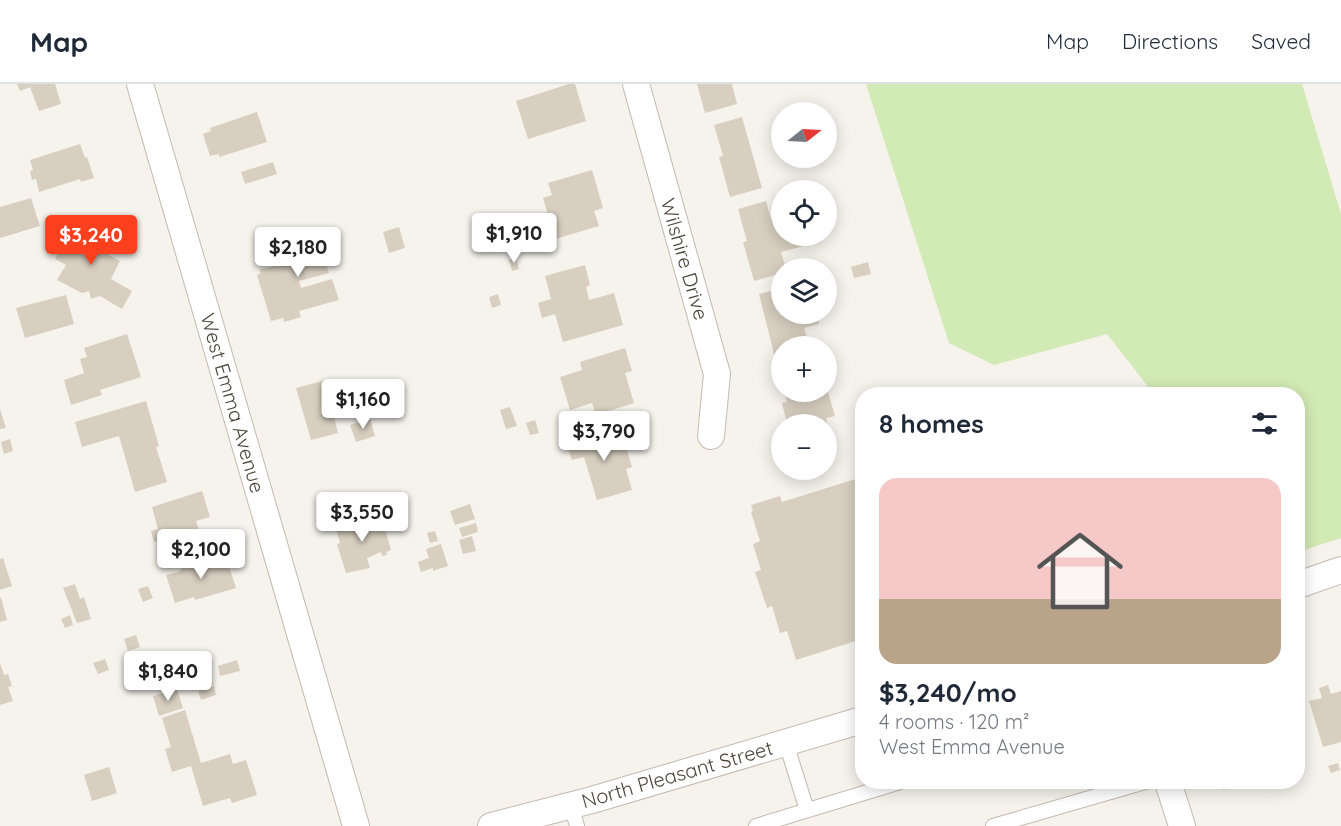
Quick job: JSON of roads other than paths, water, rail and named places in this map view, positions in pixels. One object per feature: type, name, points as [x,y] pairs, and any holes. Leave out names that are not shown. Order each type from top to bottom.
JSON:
[{"type":"street","name":"West Emma Avenue","points":[[140,84],[356,826]]},
{"type":"street","name":"Wilshire Drive","points":[[636,84],[717,374],[711,436]]},
{"type":"street","points":[[1305,583],[1341,570]]},
{"type":"street","name":"North Pleasant Street","points":[[491,826],[574,816],[786,742],[855,722]]},
{"type":"street","points":[[1170,789],[1182,826]]},
{"type":"lane","points":[[786,742],[807,810]]},
{"type":"lane","points":[[756,826],[877,789]]},
{"type":"lane","points":[[993,826],[1111,789]]}]
